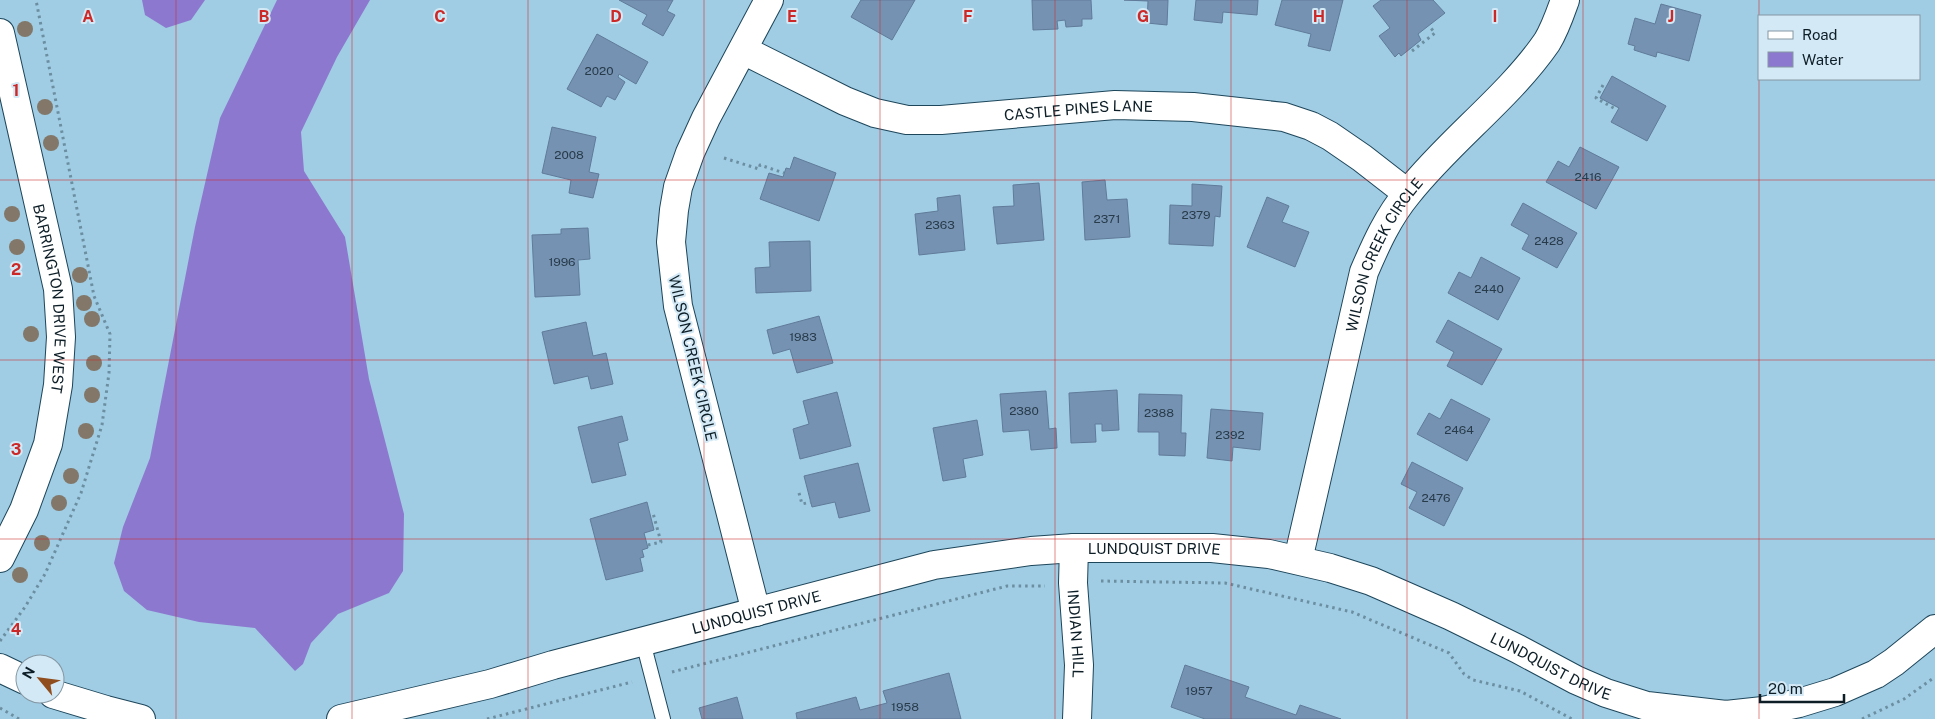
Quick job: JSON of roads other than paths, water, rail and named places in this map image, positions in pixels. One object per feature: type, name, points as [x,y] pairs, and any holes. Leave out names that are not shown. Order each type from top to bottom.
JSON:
[{"type":"street","name":"WILSON CREEK CIRCLE","points":[[756,612],[678,306],[670,242],[675,202],[688,160],[706,118],[769,0]]},
{"type":"street","name":"WILSON CREEK CIRCLE","points":[[1298,560],[1364,272],[1378,237],[1408,193],[1450,146],[1528,68],[1547,41],[1557,22],[1565,0]]},
{"type":"street","name":"BARRINGTON DRIVE WEST","points":[[0,32],[58,289],[61,338],[58,385],[48,444],[24,510],[0,558]]},
{"type":"street","name":"CASTLE PINES LANE","points":[[742,50],[845,102],[875,113],[907,120],[941,120],[1114,104],[1193,107],[1284,117],[1311,126],[1330,136],[1408,193]]},
{"type":"street","name":"LUNDQUIST DRIVE","points":[[341,719],[490,684],[934,565],[1031,551],[1074,548],[1212,548],[1269,554],[1330,568],[1371,581],[1451,616],[1576,680],[1606,693],[1647,706],[1726,715],[1798,703],[1834,692],[1876,674],[1935,629]]},
{"type":"street","name":"INDIAN HILL","points":[[1074,548],[1073,584],[1079,665],[1077,719]]},
{"type":"street","points":[[0,668],[15,675]]},
{"type":"street","points":[[65,698],[141,719]]},
{"type":"lane","points":[[643,642],[663,719]]},
{"type":"water","points":[[142,0],[205,0],[191,20],[166,28],[145,15]]},
{"type":"water","points":[[277,0],[370,0],[337,57],[301,132],[304,171],[345,237],[369,379],[404,514],[403,571],[389,593],[338,614],[311,643],[303,664],[295,671],[255,628],[199,622],[147,610],[124,591],[114,563],[123,527],[150,458],[195,227],[220,118]]}]
